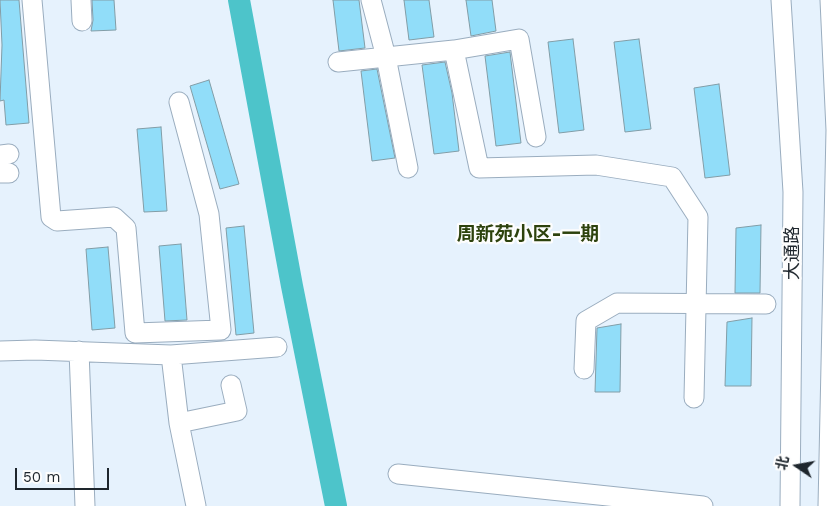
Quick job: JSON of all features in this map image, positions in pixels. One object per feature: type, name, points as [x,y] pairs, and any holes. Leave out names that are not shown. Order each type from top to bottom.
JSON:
[{"type":"street","points":[[32,0],[51,217],[57,221],[114,217],[126,228],[135,333],[221,330],[209,214],[179,102]]},
{"type":"street","points":[[81,0],[82,20]]},
{"type":"street","points":[[371,0],[386,57],[408,168]]},
{"type":"street","name":"大通路","points":[[781,0],[793,192],[790,506]]},
{"type":"street","points":[[828,506],[835,321],[836,151],[830,0]]},
{"type":"street","points":[[338,62],[454,50],[519,39],[536,136]]},
{"type":"street","points":[[454,50],[479,168],[596,165],[672,177],[698,217],[694,398]]},
{"type":"street","points":[[584,369],[586,321],[617,303],[766,304]]},
{"type":"street","points":[[0,351],[79,351],[171,355],[277,347]]},
{"type":"street","points":[[79,351],[85,506]]},
{"type":"street","points":[[171,355],[179,423],[196,506]]},
{"type":"street","points":[[179,423],[237,411],[231,385]]},
{"type":"street","points":[[398,474],[703,506]]},
{"type":"building","points":[[0,0],[19,0],[29,123],[6,125],[4,100],[0,101],[2,45]]},
{"type":"building","points":[[92,0],[114,0],[116,30],[91,31],[93,20]]},
{"type":"building","points":[[333,0],[359,0],[365,48],[339,51]]},
{"type":"building","points":[[404,0],[429,0],[434,37],[409,40]]},
{"type":"building","points":[[466,0],[492,0],[496,31],[471,36]]},
{"type":"building","points":[[573,39],[584,130],[559,133],[548,42]]},
{"type":"building","points":[[639,39],[651,129],[625,132],[614,42]]},
{"type":"building","points":[[510,52],[521,143],[496,146],[485,56]]},
{"type":"building","points":[[445,62],[452,93],[459,151],[434,154],[422,65]]},
{"type":"building","points":[[377,69],[395,158],[372,161],[361,71]]},
{"type":"building","points":[[209,80],[239,184],[220,189],[190,86]]},
{"type":"building","points":[[719,84],[730,175],[705,178],[694,88]]},
{"type":"building","points":[[161,127],[167,211],[144,212],[137,129]]},
{"type":"building","points":[[761,225],[760,293],[735,293],[736,228]]},
{"type":"building","points":[[244,226],[254,333],[236,335],[226,228]]},
{"type":"building","points":[[181,244],[187,320],[165,321],[159,246]]},
{"type":"building","points":[[108,247],[115,328],[92,330],[86,249]]},
{"type":"building","points":[[752,318],[751,386],[725,386],[727,322]]},
{"type":"building","points":[[621,324],[620,392],[595,392],[597,328]]},
{"type":"waterway","points":[[239,0],[292,286],[336,506]]},
{"type":"district","name":"周新苑小区-一期","points":[[528,234]]}]
